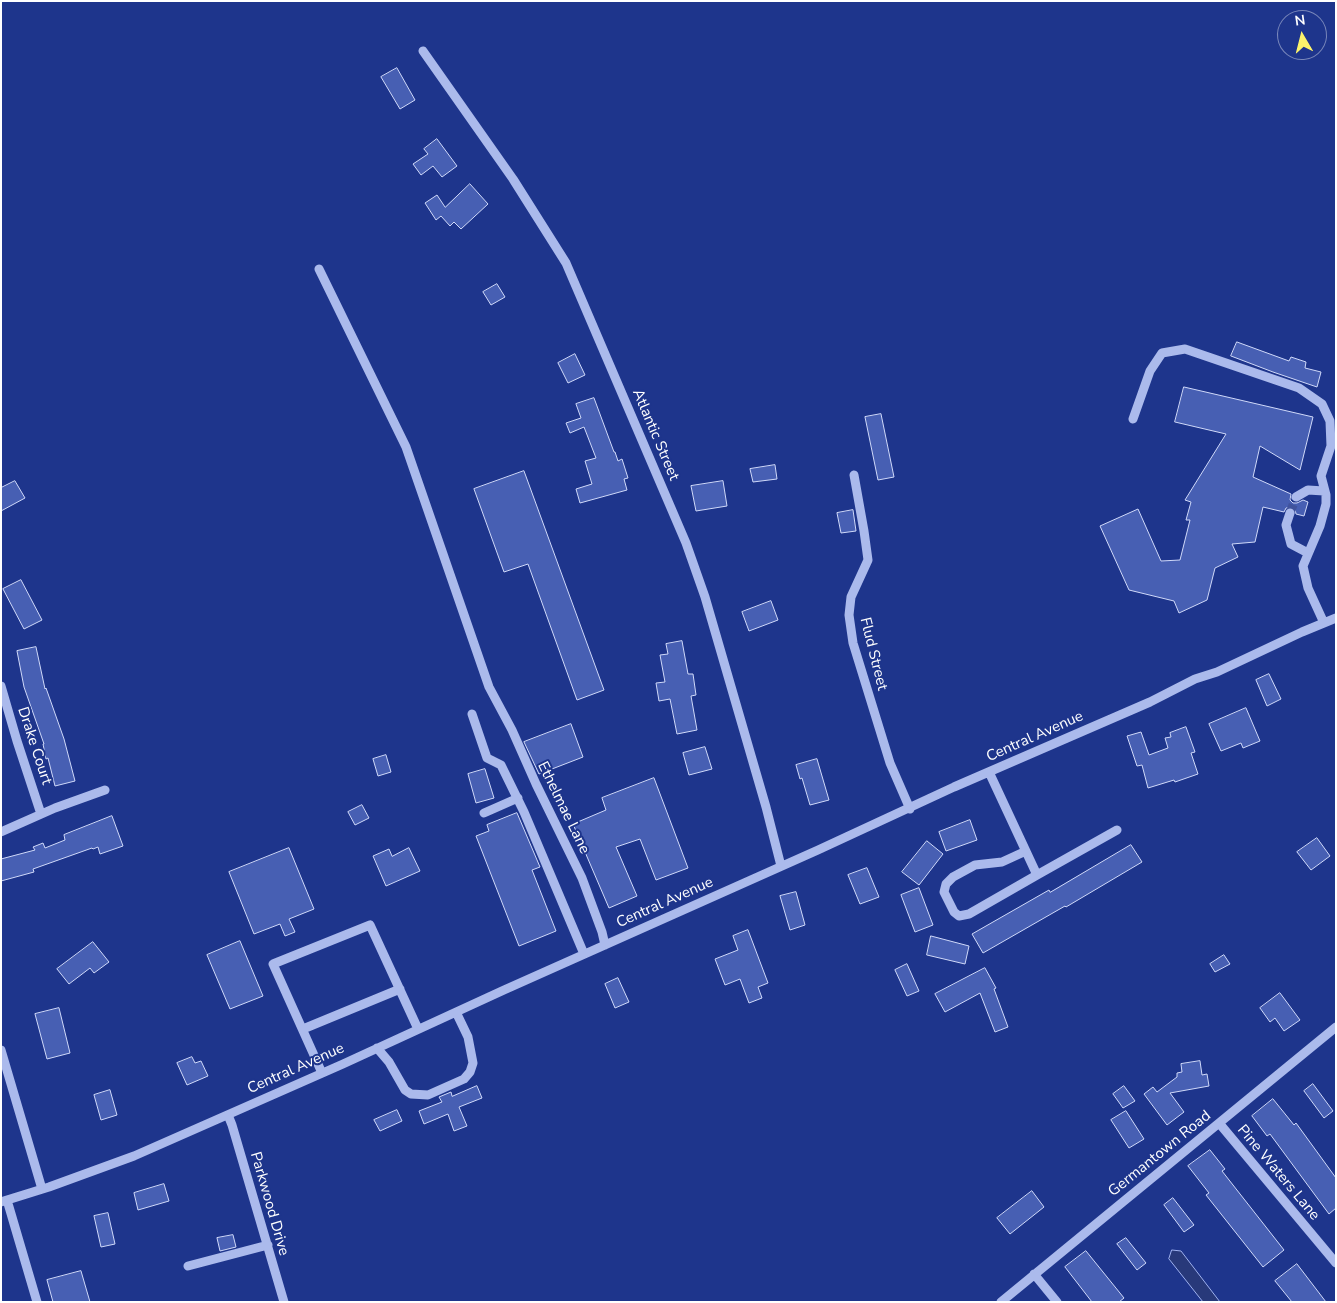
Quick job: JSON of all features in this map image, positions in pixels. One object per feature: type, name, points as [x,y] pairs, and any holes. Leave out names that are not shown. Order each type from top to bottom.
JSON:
[{"type":"street","name":"Atlantic Street","points":[[424,52],[512,178],[566,264],[686,543],[705,597],[782,866]]},
{"type":"street","name":"Ethelmae Lane","points":[[320,269],[406,447],[489,687],[512,730],[582,878],[605,945]]},
{"type":"street","points":[[1133,419],[1150,371],[1162,353],[1185,349],[1299,388],[1322,404],[1330,421],[1331,446],[1322,476],[1326,504],[1320,526],[1303,566],[1308,588],[1324,623]]},
{"type":"street","name":"Flud Street","points":[[854,475],[868,560],[851,597],[849,615],[853,643],[890,763],[910,809]]},
{"type":"street","points":[[1296,497],[1308,490],[1324,491]]},
{"type":"street","points":[[1290,513],[1286,524],[1291,544],[1308,553]]},
{"type":"street","name":"Central Avenue","points":[[4,1201],[42,1190],[134,1156],[228,1115],[989,772],[1336,618]]},
{"type":"street","name":"Drake Court","points":[[1,686],[16,741],[41,814]]},
{"type":"street","points":[[472,714],[487,758],[501,765],[518,798],[584,954]]},
{"type":"street","points":[[989,772],[1037,875]]},
{"type":"street","points":[[1,832],[55,808],[105,790]]},
{"type":"street","points":[[484,813],[518,798]]},
{"type":"street","points":[[1026,851],[1002,862],[975,865],[953,877],[946,884],[944,892],[954,912],[959,916],[969,914],[1117,830]]},
{"type":"street","points":[[322,1073],[273,964],[370,924],[418,1029]]},
{"type":"street","points":[[303,1030],[400,989]]},
{"type":"street","points":[[377,1048],[405,1090],[411,1094],[428,1095],[464,1079],[470,1072],[473,1063],[468,1036],[456,1012]]},
{"type":"street","name":"Germantown Road","points":[[1001,1302],[1336,1027]]},
{"type":"street","points":[[1,1050],[42,1190]]},
{"type":"street","name":"Parkwood Drive","points":[[228,1115],[284,1302]]},
{"type":"street","name":"Pine Waters Lane","points":[[1219,1123],[1336,1263]]},
{"type":"street","points":[[4,1201],[36,1302]]},
{"type":"street","points":[[188,1266],[268,1245]]},
{"type":"street","points":[[1034,1274],[1057,1302]]},
{"type":"water","points":[[1172,1250],[1181,1251],[1220,1302],[1203,1302],[1169,1259]]},
{"type":"building","points":[[397,68],[415,100],[400,109],[381,77]]},
{"type":"building","points":[[437,139],[457,166],[442,177],[433,166],[421,175],[413,164],[428,154],[424,149]]},
{"type":"building","points":[[470,184],[488,204],[461,229],[454,222],[450,226],[441,216],[436,220],[425,203],[437,195],[445,207]]},
{"type":"building","points":[[497,284],[505,297],[491,305],[483,292]]},
{"type":"building","points":[[1237,342],[1289,361],[1291,357],[1306,362],[1305,368],[1321,372],[1317,387],[1231,356]]},
{"type":"building","points":[[575,354],[585,375],[568,383],[558,363]]},
{"type":"building","points":[[1184,387],[1313,417],[1300,470],[1260,446],[1253,477],[1291,494],[1290,500],[1293,503],[1303,500],[1308,502],[1304,516],[1296,514],[1295,509],[1292,507],[1286,508],[1284,512],[1263,507],[1255,542],[1232,544],[1238,557],[1215,568],[1207,600],[1179,613],[1174,601],[1129,590],[1100,526],[1138,509],[1161,561],[1180,560],[1190,520],[1186,520],[1191,502],[1185,500],[1226,434],[1175,422]]},
{"type":"building","points":[[594,398],[618,461],[622,459],[628,478],[624,479],[627,490],[580,503],[576,489],[592,484],[585,461],[596,458],[584,427],[570,433],[566,423],[581,418],[576,404]]},
{"type":"building","points":[[881,414],[894,477],[878,480],[865,417]]},
{"type":"building","points":[[775,465],[777,479],[753,482],[750,469]]},
{"type":"building","points":[[524,471],[604,690],[577,700],[528,564],[504,572],[474,489]]},
{"type":"building","points":[[15,481],[25,498],[1,511],[1,488]]},
{"type":"building","points":[[723,481],[727,506],[696,511],[691,486]]},
{"type":"building","points":[[853,510],[856,531],[841,533],[837,513]]},
{"type":"building","points":[[21,580],[42,620],[24,629],[3,589]]},
{"type":"building","points":[[771,601],[778,620],[749,631],[742,612]]},
{"type":"building","points":[[682,641],[688,674],[693,674],[696,695],[691,696],[697,730],[677,734],[670,699],[659,701],[656,683],[665,682],[660,655],[668,654],[666,644]]},
{"type":"building","points":[[36,647],[45,689],[64,739],[75,781],[55,786],[48,758],[46,759],[44,744],[24,687],[17,651]]},
{"type":"building","points":[[1269,674],[1281,699],[1267,706],[1256,680]]},
{"type":"building","points":[[1246,708],[1260,741],[1243,748],[1241,743],[1221,751],[1209,724]]},
{"type":"building","points":[[571,724],[583,757],[539,774],[524,742]]},
{"type":"building","points":[[1186,727],[1195,752],[1191,753],[1198,774],[1175,782],[1174,780],[1148,788],[1142,765],[1137,766],[1127,736],[1141,732],[1149,755],[1168,748],[1165,738],[1171,737],[1170,733]]},
{"type":"building","points":[[705,747],[712,769],[689,775],[683,753]]},
{"type":"building","points":[[386,755],[391,772],[378,776],[373,759]]},
{"type":"building","points":[[817,759],[829,800],[810,805],[796,765]]},
{"type":"building","points":[[485,769],[494,798],[476,803],[468,774]]},
{"type":"building","points":[[654,778],[688,868],[656,880],[640,839],[616,847],[637,896],[609,908],[573,824],[606,810],[602,798]]},
{"type":"building","points":[[362,805],[369,818],[355,825],[348,812]]},
{"type":"building","points":[[517,813],[540,867],[532,870],[556,931],[519,946],[476,836],[489,831],[487,825]]},
{"type":"building","points":[[112,816],[123,846],[100,854],[98,847],[92,848],[33,869],[34,872],[1,881],[1,859],[35,850],[33,847],[43,843],[45,848],[65,840],[64,835]]},
{"type":"building","points":[[970,820],[977,840],[946,851],[939,832]]},
{"type":"building","points":[[1317,838],[1330,856],[1311,870],[1297,852]]},
{"type":"building","points":[[927,841],[943,854],[919,885],[902,872]]},
{"type":"building","points":[[1131,845],[1142,862],[983,953],[972,934]]},
{"type":"building","points":[[289,848],[314,909],[289,919],[295,932],[285,936],[280,924],[254,934],[229,872]]},
{"type":"building","points":[[409,848],[420,871],[386,886],[373,856],[389,849],[392,856]]},
{"type":"building","points":[[867,868],[879,897],[860,904],[848,875]]},
{"type":"building","points":[[919,888],[933,925],[915,932],[901,895]]},
{"type":"building","points":[[796,892],[805,925],[790,930],[780,896]]},
{"type":"building","points":[[748,930],[768,983],[758,987],[762,998],[749,1003],[740,979],[725,985],[715,959],[738,950],[733,936]]},
{"type":"building","points":[[931,936],[969,946],[965,964],[927,955]]},
{"type":"building","points":[[240,941],[263,996],[230,1009],[207,955]]},
{"type":"building","points":[[93,942],[109,962],[94,973],[90,968],[69,984],[57,969]]},
{"type":"building","points":[[1224,955],[1230,964],[1215,972],[1210,964]]},
{"type":"building","points":[[907,964],[919,991],[907,996],[895,970]]},
{"type":"building","points":[[985,968],[996,988],[994,989],[1008,1027],[995,1032],[980,993],[945,1012],[935,994]]},
{"type":"building","points":[[618,978],[629,1002],[615,1008],[605,984]]},
{"type":"building","points":[[1280,993],[1300,1020],[1284,1031],[1275,1018],[1270,1022],[1260,1008]]},
{"type":"building","points":[[59,1008],[70,1053],[47,1059],[35,1014]]},
{"type":"building","points":[[192,1057],[195,1063],[201,1061],[208,1076],[187,1085],[177,1063]]},
{"type":"building","points":[[1200,1061],[1202,1075],[1207,1074],[1209,1086],[1170,1093],[1184,1112],[1167,1125],[1144,1094],[1153,1087],[1157,1092],[1177,1077],[1177,1073],[1182,1072],[1181,1064]]},
{"type":"building","points":[[1313,1084],[1333,1111],[1324,1118],[1304,1091]]},
{"type":"building","points":[[477,1086],[482,1098],[459,1107],[467,1126],[454,1131],[448,1114],[424,1124],[419,1111],[442,1102],[439,1097],[451,1092],[452,1096]]},
{"type":"building","points":[[1124,1086],[1135,1101],[1123,1108],[1113,1094]]},
{"type":"building","points":[[110,1090],[117,1115],[101,1120],[94,1095]]},
{"type":"building","points":[[1273,1099],[1294,1125],[1296,1123],[1336,1178],[1336,1208],[1329,1214],[1270,1134],[1267,1136],[1252,1116]]},
{"type":"building","points":[[397,1110],[402,1121],[380,1131],[374,1120]]},
{"type":"building","points":[[1126,1111],[1144,1139],[1129,1148],[1111,1120]]},
{"type":"building","points":[[1210,1150],[1225,1169],[1222,1171],[1284,1250],[1263,1267],[1206,1195],[1209,1193],[1188,1166]]},
{"type":"building","points":[[164,1184],[169,1201],[138,1210],[134,1193]]},
{"type":"building","points":[[1032,1191],[1044,1207],[1010,1234],[997,1218]]},
{"type":"building","points":[[1173,1198],[1194,1225],[1184,1232],[1164,1205]]},
{"type":"building","points":[[108,1213],[115,1244],[101,1247],[94,1216]]},
{"type":"building","points":[[233,1235],[236,1247],[220,1251],[217,1238]]},
{"type":"building","points":[[1126,1238],[1146,1263],[1137,1270],[1117,1244]]},
{"type":"building","points":[[1086,1251],[1124,1298],[1119,1302],[1092,1302],[1065,1267]]},
{"type":"building","points":[[1297,1264],[1326,1302],[1292,1302],[1275,1281]]},
{"type":"building","points":[[81,1271],[90,1302],[53,1302],[47,1280]]},
{"type":"tunnel","points":[[1290,513],[1296,497]]}]
